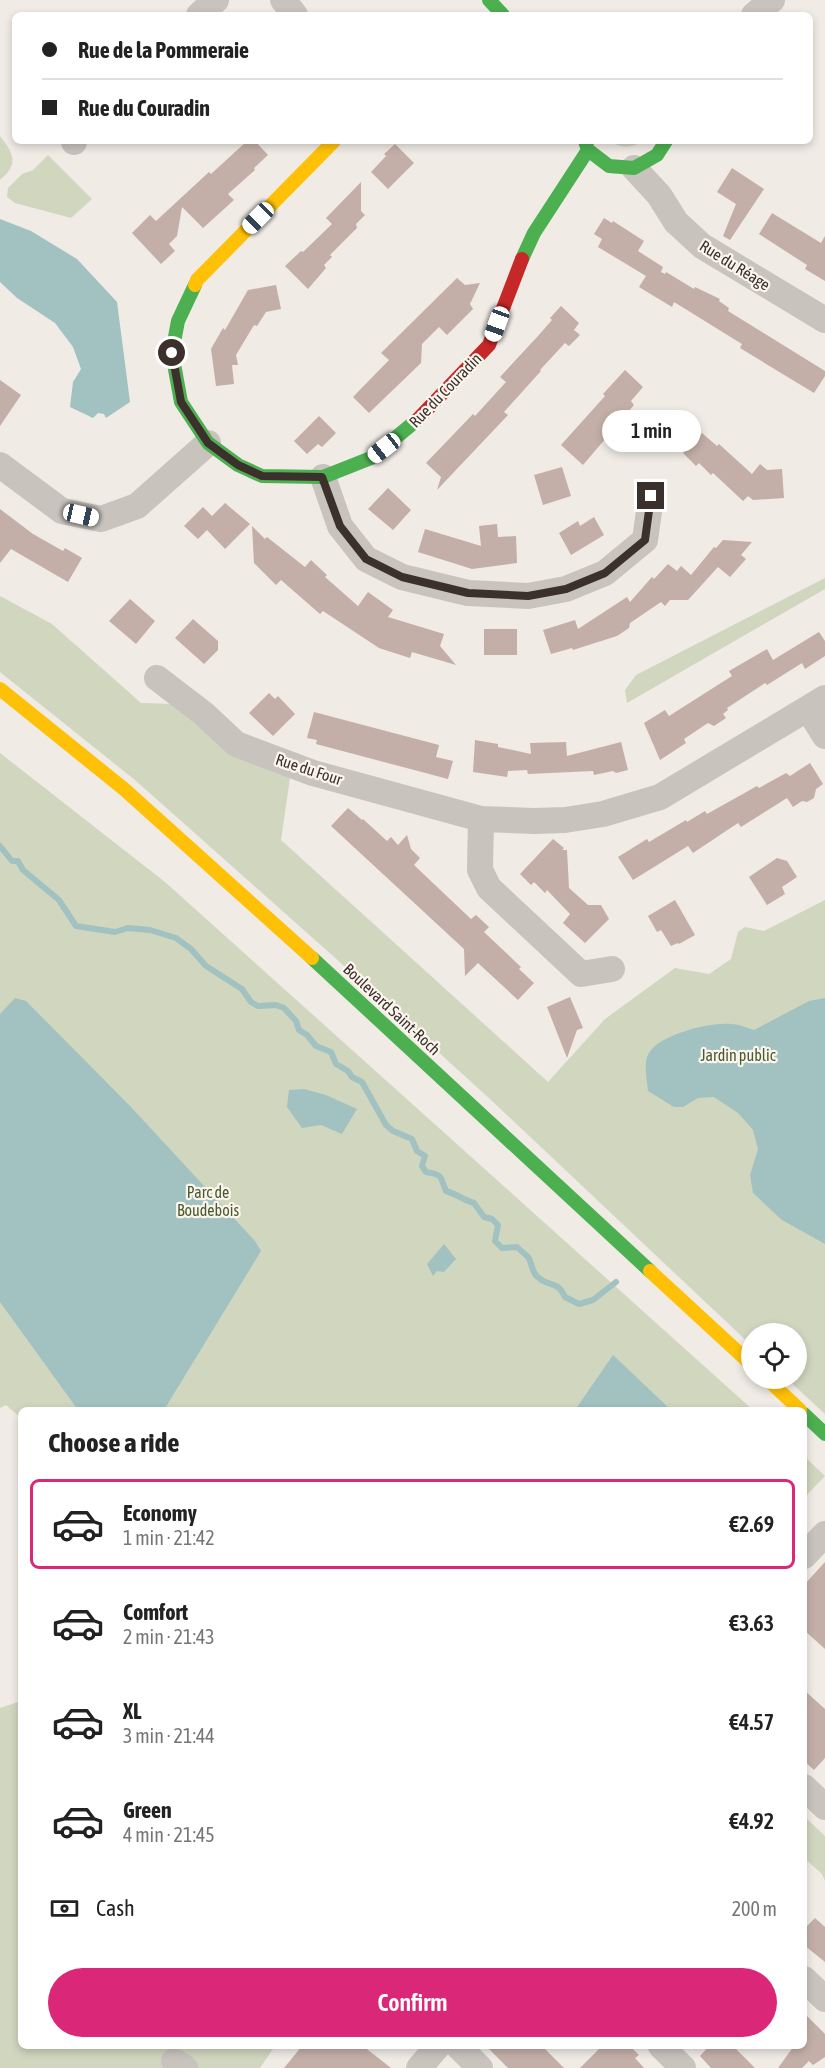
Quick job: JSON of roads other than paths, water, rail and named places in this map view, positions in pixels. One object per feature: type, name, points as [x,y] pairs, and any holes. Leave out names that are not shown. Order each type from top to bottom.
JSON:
[{"type":"main road","points":[[489,0],[500,12]]},
{"type":"main road","points":[[208,443],[181,402],[172,353],[178,321],[197,280],[331,144]]},
{"type":"main road","points":[[587,146],[622,167],[662,148]]},
{"type":"main road","name":"Rue du Couradin","points":[[208,443],[238,465],[262,476],[322,477],[371,458],[410,428],[489,345],[520,263],[534,233],[557,200],[587,146]]},
{"type":"main road","name":"Boulevard Saint-Roch","points":[[0,689],[124,789],[249,900],[741,1355]]},
{"type":"main road","points":[[778,1389],[797,1407]]},
{"type":"main road","points":[[807,1417],[825,1434]]},
{"type":"street","points":[[202,12],[216,0]]},
{"type":"street","points":[[758,12],[772,0]]},
{"type":"street","points":[[659,195],[662,148]]},
{"type":"street","points":[[557,200],[580,182],[622,167]]},
{"type":"street","name":"Rue du Réage","points":[[622,167],[659,195],[676,222],[702,246],[825,320]]},
{"type":"street","points":[[0,465],[62,511],[100,519],[137,506],[208,443]]},
{"type":"street","points":[[322,477],[340,526],[366,559],[402,577],[468,593],[528,596],[566,589],[605,573],[645,540],[651,496]]},
{"type":"street","name":"Rue du Four","points":[[157,678],[204,714],[236,744],[313,773],[482,819],[565,820],[603,814],[647,802],[660,797],[817,704],[825,736]]},
{"type":"street","points":[[482,819],[480,870],[489,888],[581,974],[612,969]]},
{"type":"street","points":[[807,1553],[825,1534]]},
{"type":"street","points":[[807,1790],[825,1807]]},
{"type":"street","points":[[807,1982],[825,1999]]},
{"type":"street","points":[[419,2068],[435,2049]]},
{"type":"street","points":[[461,2049],[480,2068]]},
{"type":"street","points":[[664,2049],[682,2068]]},
{"type":"water","points":[[0,219],[31,231],[77,259],[117,302],[130,402],[106,418],[104,414],[98,413],[93,418],[70,407],[73,382],[81,369],[73,347],[55,323],[17,298],[0,282]]},
{"type":"water","points":[[15,998],[26,1001],[130,1106],[255,1241],[261,1251],[166,1407],[76,1407],[0,1302],[0,1014]]},
{"type":"water","points":[[825,998],[825,1244],[782,1220],[753,1193],[750,1175],[758,1149],[753,1130],[738,1113],[714,1097],[698,1098],[683,1107],[674,1107],[648,1091],[646,1061],[652,1049],[671,1036],[697,1028],[722,1024],[754,1030],[809,1001]]},
{"type":"water","points":[[304,1089],[326,1095],[357,1109],[342,1134],[321,1125],[302,1128],[287,1107],[289,1090]]},
{"type":"water","points":[[444,1244],[456,1259],[444,1272],[437,1271],[433,1276],[427,1264]]},
{"type":"water","points":[[613,1355],[668,1407],[577,1407]]},
{"type":"waterway","points":[[0,846],[12,861],[18,861],[23,870],[59,900],[76,926],[115,932],[128,928],[150,930],[176,938],[191,949],[206,966],[242,989],[251,1002],[258,1006],[276,1005],[284,1008],[296,1021],[299,1030],[307,1035],[316,1046],[331,1052],[336,1064],[362,1082],[386,1125],[393,1131],[412,1139],[417,1151],[425,1156],[422,1166],[426,1172],[439,1176],[446,1191],[474,1203],[484,1217],[492,1219],[498,1225],[495,1241],[502,1248],[517,1247],[528,1257],[536,1276],[559,1288],[565,1297],[579,1304],[593,1300],[616,1282]]},
{"type":"park label","name":"Jardin public","points":[[738,1055]]},
{"type":"park label","name":"Parc de Boudebois","points":[[208,1201]]}]
